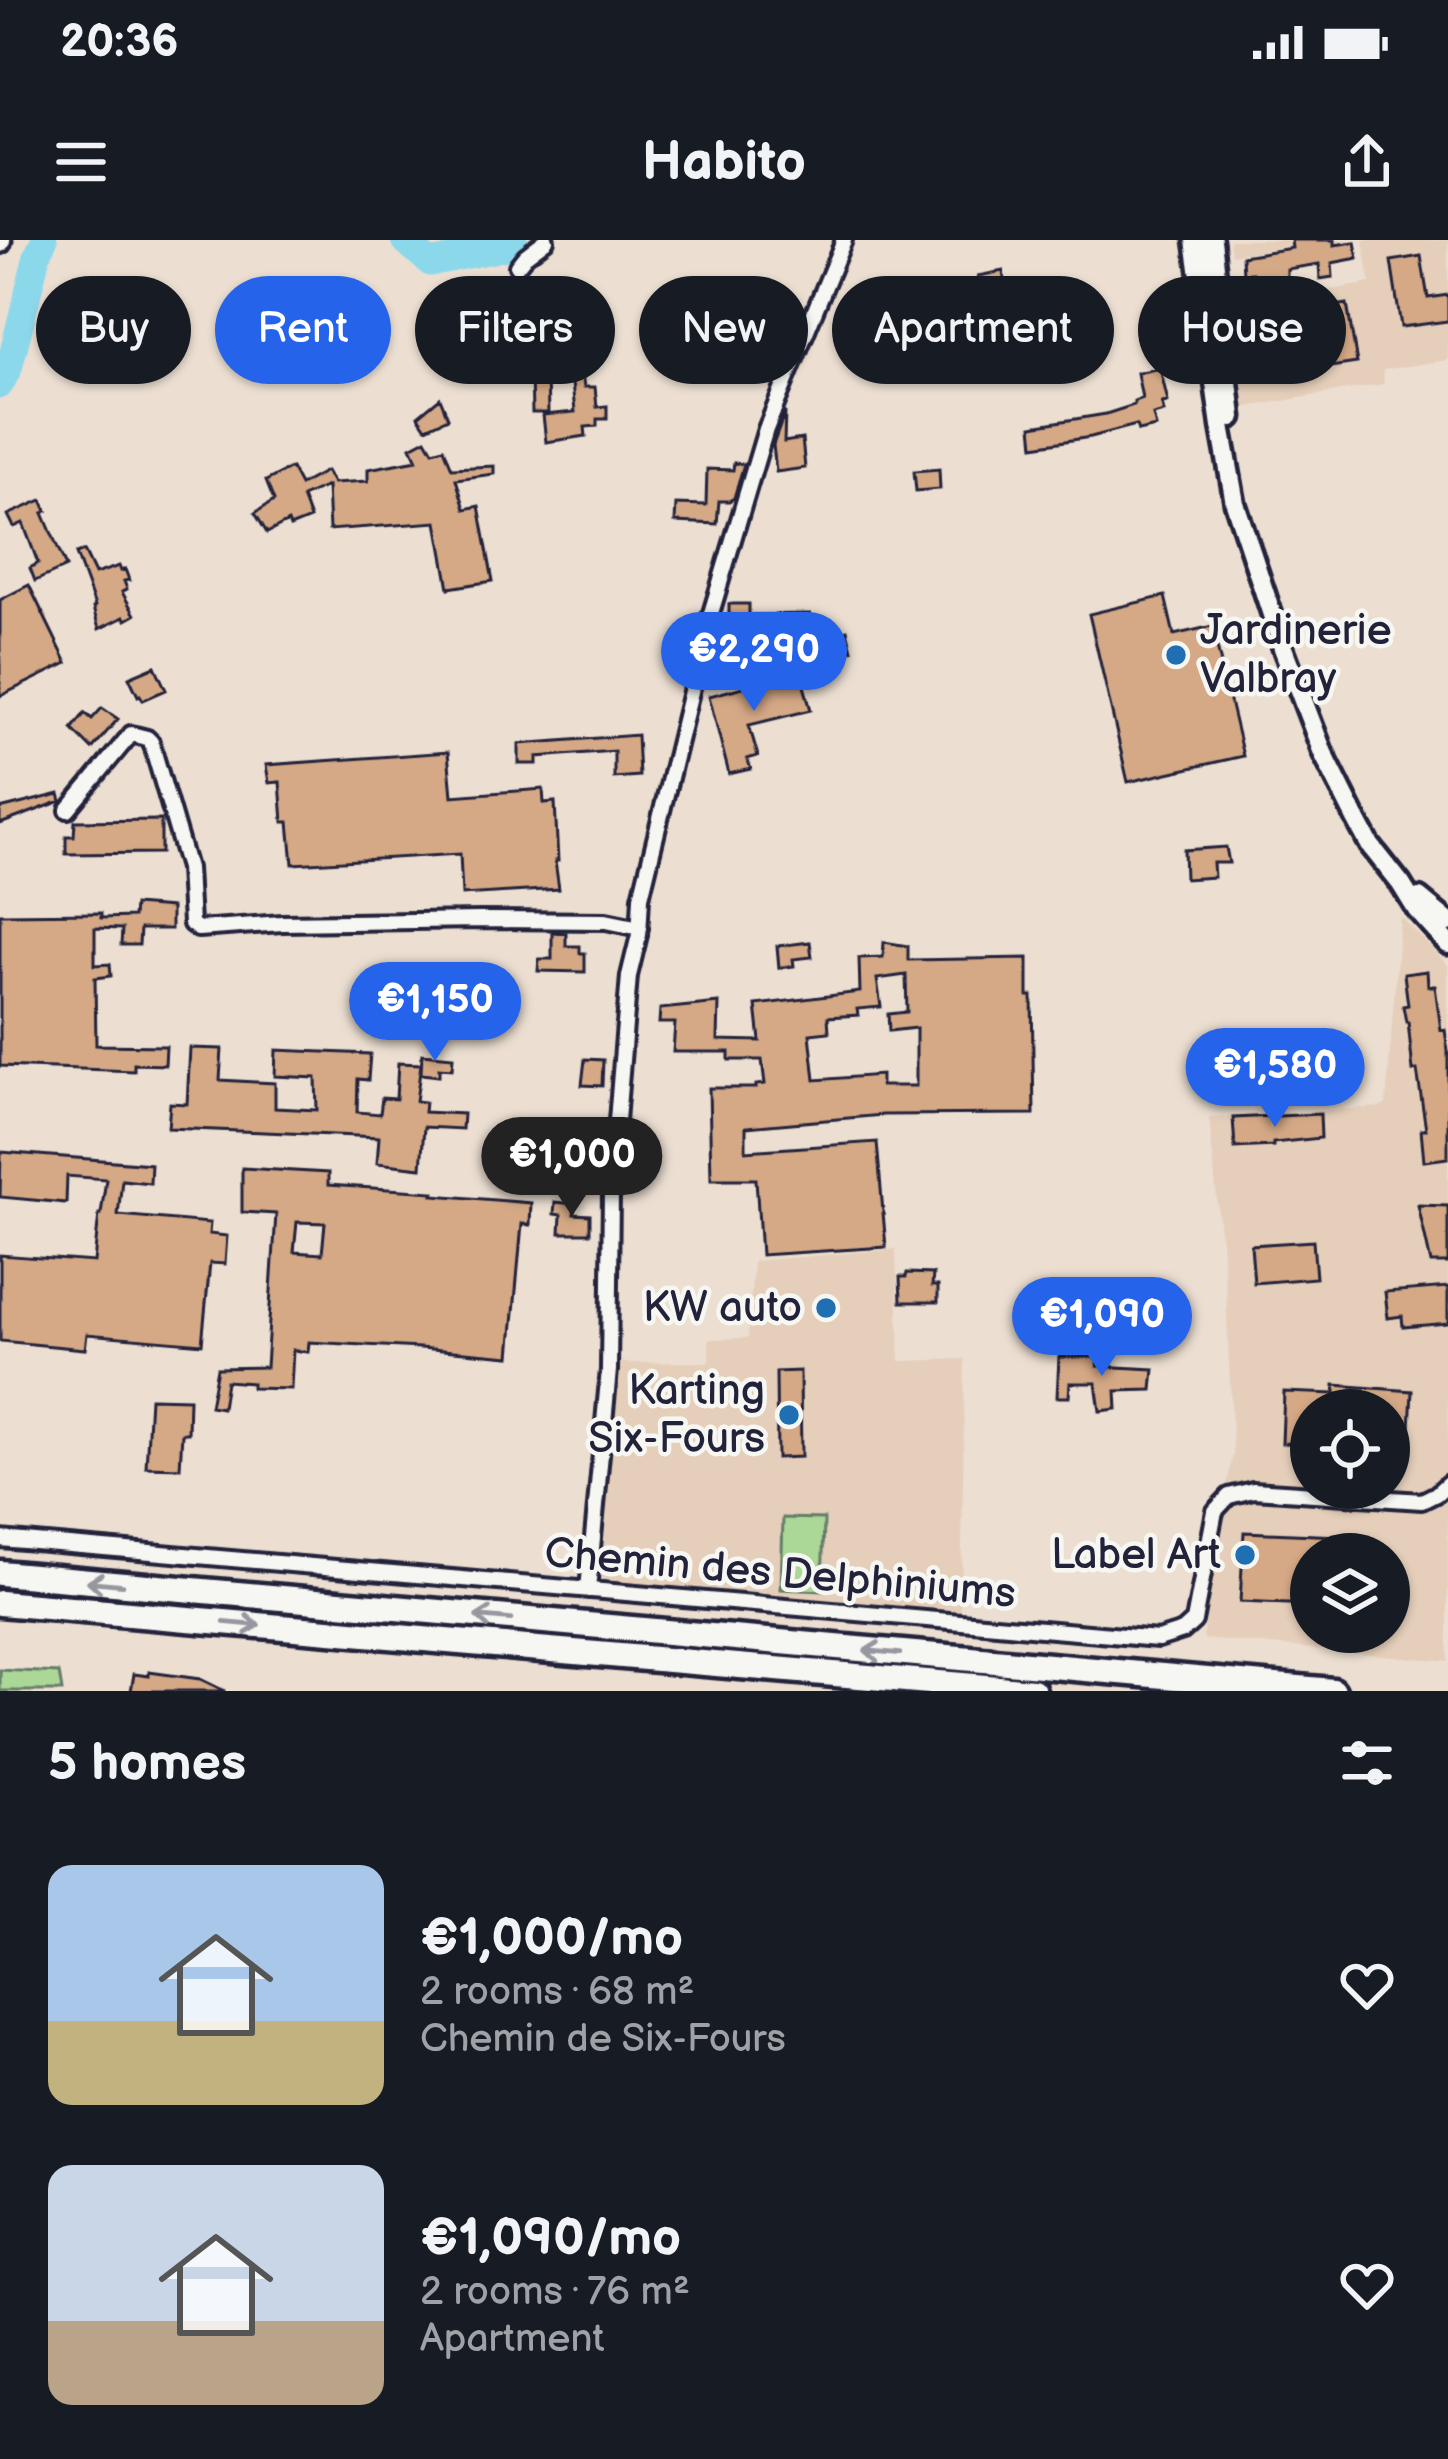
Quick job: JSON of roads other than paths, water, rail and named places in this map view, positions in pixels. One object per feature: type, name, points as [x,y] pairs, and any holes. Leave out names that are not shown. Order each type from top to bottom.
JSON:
[{"type":"highway","points":[[0,1574],[1333,1691]]},
{"type":"highway","points":[[0,1603],[1034,1691]]},
{"type":"main road","points":[[1196,240],[1232,486],[1264,592],[1323,753],[1370,844],[1448,944]]},
{"type":"main road","points":[[1212,240],[1250,541]]},
{"type":"main road","points":[[1402,884],[1448,922]]},
{"type":"street","points":[[518,266],[546,240]]},
{"type":"street","points":[[588,1590],[609,1370],[610,1205],[629,976],[640,928],[641,897],[706,630],[766,429],[844,240]]},
{"type":"street","points":[[68,810],[131,734],[147,738],[188,868],[191,924],[198,929],[480,920],[606,921],[640,928]]},
{"type":"street","name":"Chemin des Delphiniums","points":[[0,1539],[1158,1639],[1184,1631],[1194,1621],[1215,1511],[1229,1496],[1253,1490],[1422,1501],[1448,1483]]},
{"type":"waterway","points":[[0,385],[9,368],[44,240]]},
{"type":"waterway","points":[[404,240],[430,263],[502,248],[514,240]]},
{"type":"place","name":"Jardinerie Valbray","points":[[1176,655]]},
{"type":"place","name":"KW auto","points":[[826,1308]]},
{"type":"place","name":"Karting Six-Fours","points":[[789,1415]]},
{"type":"place","name":"Label Art","points":[[1245,1555]]}]
